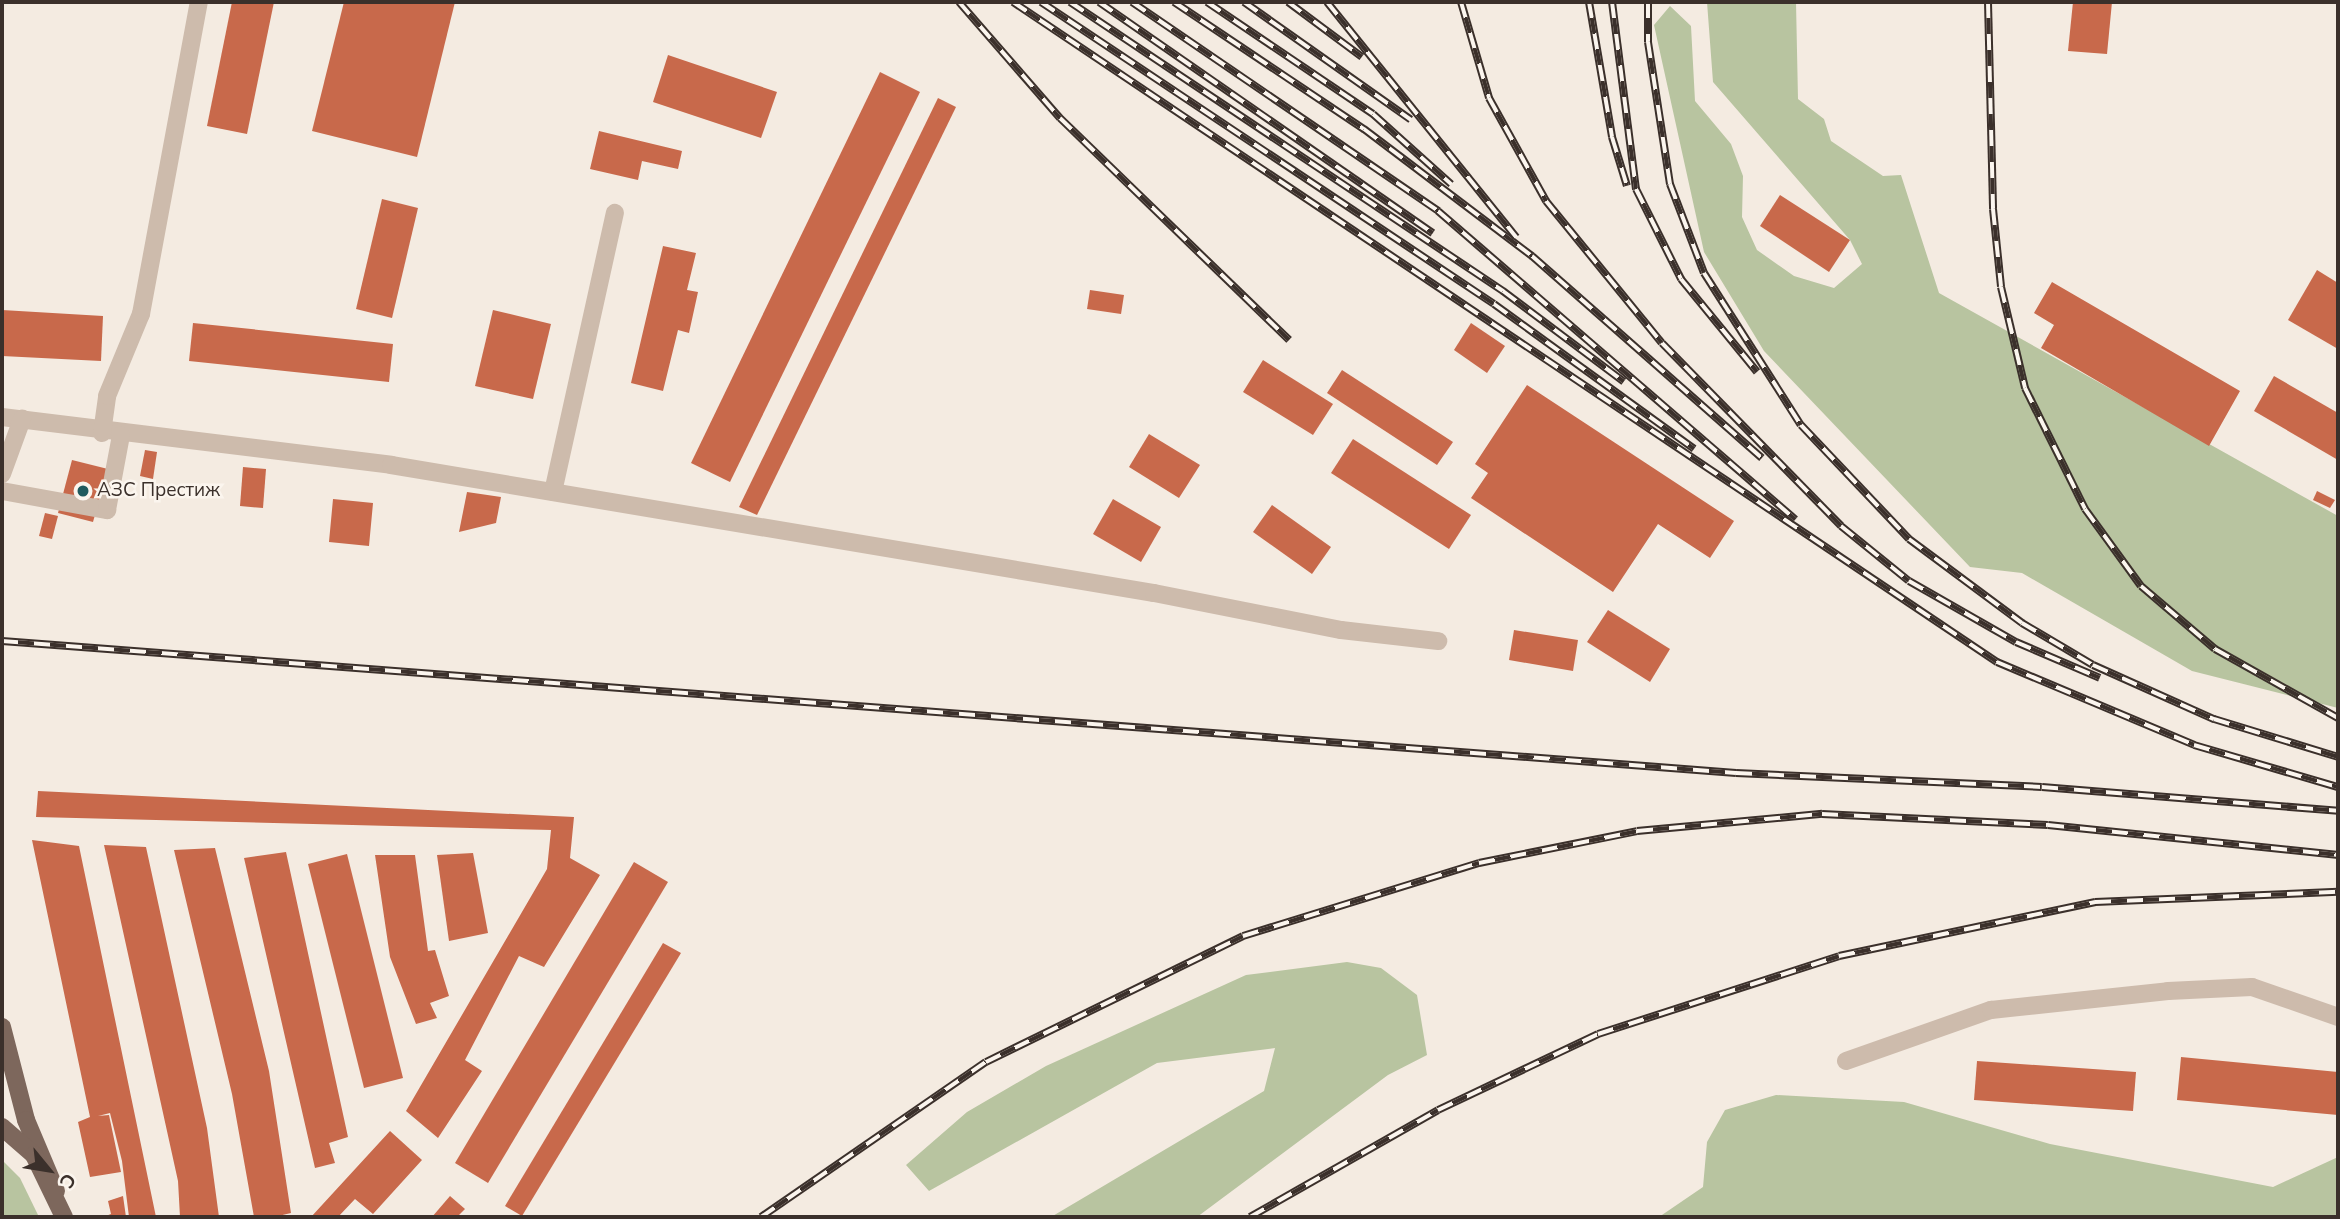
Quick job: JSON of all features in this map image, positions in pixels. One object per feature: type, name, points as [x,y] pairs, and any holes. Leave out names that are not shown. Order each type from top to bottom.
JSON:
[{"type":"main road","points":[[2,1027],[26,1120],[64,1217]]},
{"type":"main road","points":[[2,1127],[34,1155],[56,1191]]},
{"type":"street","points":[[102,433],[107,396],[141,314],[199,2]]},
{"type":"street","points":[[553,492],[615,213]]},
{"type":"street","points":[[2,417],[102,433],[391,465],[1154,593],[1341,630],[1438,641]]},
{"type":"street","points":[[2,474],[22,419]]},
{"type":"street","points":[[2,491],[107,510],[121,435]]},
{"type":"street","points":[[1846,1060],[1991,1010],[2168,991],[2252,987],[2338,1017]]},
{"type":"green space","points":[[1707,2],[1796,2],[1798,99],[1824,119],[1831,141],[1883,176],[1901,175],[1939,293],[2338,516],[2338,708],[2192,671],[2022,573],[1970,567],[1764,351],[1704,252],[1654,25],[1670,6],[1691,26],[1695,101],[1731,144],[1743,176],[1742,217],[1757,250],[1794,276],[1834,288],[1862,264],[1850,240],[1713,82]]},
{"type":"green space","points":[[1347,962],[1381,968],[1417,995],[1427,1055],[1388,1075],[1197,1217],[1051,1217],[1264,1091],[1275,1048],[1157,1063],[929,1191],[906,1165],[967,1112],[1046,1066],[1246,975]]},
{"type":"green space","points":[[1776,1095],[1904,1102],[2050,1144],[2273,1187],[2338,1157],[2338,1217],[1659,1217],[1703,1187],[1707,1142],[1725,1110]]},
{"type":"green space","points":[[2,1160],[20,1178],[39,1217],[2,1217]]},
{"type":"building","points":[[232,2],[274,2],[247,134],[207,126]]},
{"type":"building","points":[[344,2],[455,2],[417,157],[312,131]]},
{"type":"building","points":[[2073,2],[2112,2],[2107,54],[2068,51]]},
{"type":"building","points":[[668,55],[777,92],[761,138],[653,102]]},
{"type":"building","points":[[880,72],[920,92],[730,482],[691,463]]},
{"type":"building","points":[[938,98],[956,107],[757,515],[739,507]]},
{"type":"building","points":[[599,131],[682,151],[678,169],[642,161],[638,180],[590,169]]},
{"type":"building","points":[[1780,195],[1850,240],[1829,272],[1760,226]]},
{"type":"building","points":[[382,199],[418,208],[392,318],[356,309]]},
{"type":"building","points":[[663,246],[696,253],[687,290],[698,292],[689,333],[678,330],[663,391],[631,383]]},
{"type":"building","points":[[2317,270],[2338,283],[2338,349],[2288,320]]},
{"type":"building","points":[[2052,282],[2240,391],[2209,446],[2041,348],[2054,325],[2034,313]]},
{"type":"building","points":[[1090,290],[1124,295],[1121,314],[1087,309]]},
{"type":"building","points":[[2,310],[103,316],[101,361],[2,356]]},
{"type":"building","points":[[493,310],[551,324],[533,399],[475,386]]},
{"type":"building","points":[[193,323],[393,344],[389,382],[189,361]]},
{"type":"building","points":[[1471,323],[1505,346],[1487,373],[1454,350]]},
{"type":"building","points":[[1263,360],[1333,404],[1313,435],[1243,392]]},
{"type":"building","points":[[1342,370],[1453,442],[1437,465],[1327,393]]},
{"type":"building","points":[[2274,376],[2338,413],[2338,460],[2254,411]]},
{"type":"building","points":[[1527,385],[1734,521],[1710,558],[1658,524],[1613,592],[1471,498],[1488,473],[1475,464]]},
{"type":"building","points":[[1149,434],[1200,465],[1179,498],[1129,467]]},
{"type":"building","points":[[1353,439],[1471,515],[1449,549],[1331,473]]},
{"type":"building","points":[[145,450],[157,452],[153,479],[140,476]]},
{"type":"building","name":"АЗС Престиж","points":[[72,460],[108,469],[93,522],[58,513]]},
{"type":"building","points":[[243,467],[266,469],[263,508],[240,506]]},
{"type":"building","points":[[2317,491],[2335,500],[2330,508],[2313,500]]},
{"type":"building","points":[[467,492],[501,497],[496,523],[459,532]]},
{"type":"building","points":[[333,499],[373,503],[369,546],[329,542]]},
{"type":"building","points":[[1113,499],[1161,527],[1141,562],[1093,534]]},
{"type":"building","points":[[1272,505],[1331,547],[1312,574],[1253,532]]},
{"type":"building","points":[[45,513],[58,516],[52,539],[39,536]]},
{"type":"building","points":[[1608,610],[1670,649],[1650,682],[1587,642]]},
{"type":"building","points":[[1514,630],[1578,640],[1573,671],[1509,660]]},
{"type":"building","points":[[38,791],[574,817],[570,858],[600,875],[544,967],[519,956],[465,1060],[482,1071],[438,1138],[406,1111],[547,869],[551,830],[36,817]]},
{"type":"building","points":[[32,840],[79,846],[156,1217],[129,1217],[122,1161],[110,1113],[98,1116],[109,1115],[121,1172],[90,1177],[78,1122],[90,1117]]},
{"type":"building","points":[[104,845],[146,847],[207,1128],[219,1217],[180,1217],[178,1181]]},
{"type":"building","points":[[215,848],[269,1071],[291,1213],[274,1217],[254,1217],[232,1094],[174,850]]},
{"type":"building","points":[[286,852],[348,1137],[329,1143],[335,1163],[315,1168],[244,858]]},
{"type":"building","points":[[473,853],[488,933],[449,941],[437,855]]},
{"type":"building","points":[[347,854],[403,1078],[364,1088],[308,864]]},
{"type":"building","points":[[375,855],[415,855],[428,951],[435,950],[449,996],[430,1003],[437,1018],[416,1024],[390,957]]},
{"type":"building","points":[[634,862],[668,882],[488,1183],[455,1163]]},
{"type":"building","points":[[663,943],[681,953],[522,1216],[505,1206]]},
{"type":"building","points":[[2181,1057],[2338,1072],[2338,1115],[2177,1100]]},
{"type":"building","points":[[1977,1061],[2136,1072],[2133,1111],[1974,1100]]},
{"type":"building","points":[[390,1131],[422,1160],[373,1214],[355,1199],[338,1217],[311,1217]]},
{"type":"building","points":[[123,1196],[126,1217],[103,1217],[111,1214],[108,1201]]},
{"type":"building","points":[[450,1196],[465,1209],[457,1217],[432,1217]]},
{"type":"railway","points":[[959,2],[1060,118],[1289,340]]},
{"type":"railway","points":[[1013,2],[1997,662],[2194,745],[2338,787]]},
{"type":"railway","points":[[1041,2],[1494,304],[1694,449]]},
{"type":"railway","points":[[1070,2],[1503,291],[1624,382]]},
{"type":"railway","points":[[1099,2],[1433,233]]},
{"type":"railway","points":[[1132,2],[1438,211],[1795,519]]},
{"type":"railway","points":[[1174,2],[1364,129],[1532,256],[1762,458]]},
{"type":"railway","points":[[1207,2],[1373,114],[1451,184]]},
{"type":"railway","points":[[1244,2],[1411,120]]},
{"type":"railway","points":[[1288,2],[1362,57]]},
{"type":"railway","points":[[1327,2],[1516,237]]},
{"type":"railway","points":[[1461,2],[1489,98],[1546,201],[1662,343],[1841,526],[1909,581],[2016,642],[2100,678]]},
{"type":"railway","points":[[1589,2],[1612,137],[1627,186]]},
{"type":"railway","points":[[1612,2],[1636,189],[1681,279],[1757,372]]},
{"type":"railway","points":[[1648,2],[1648,42],[1670,184],[1704,273],[1801,425],[1909,539],[2022,623],[2093,665],[2214,719],[2338,757]]},
{"type":"railway","points":[[1988,2],[1993,209],[2001,287],[2025,388],[2085,509],[2141,586],[2215,649],[2338,718]]},
{"type":"railway","points":[[2,641],[1736,773],[2042,787],[2338,811]]},
{"type":"railway","points":[[761,1217],[986,1062],[1243,936],[1479,863],[1637,831],[1822,814],[2048,825],[2338,855]]},
{"type":"railway","points":[[1250,1217],[1438,1110],[1598,1034],[1839,956],[2095,902],[2338,892]]},
{"type":"place","name":"АЗС Престиж","points":[[83,491]]}]
